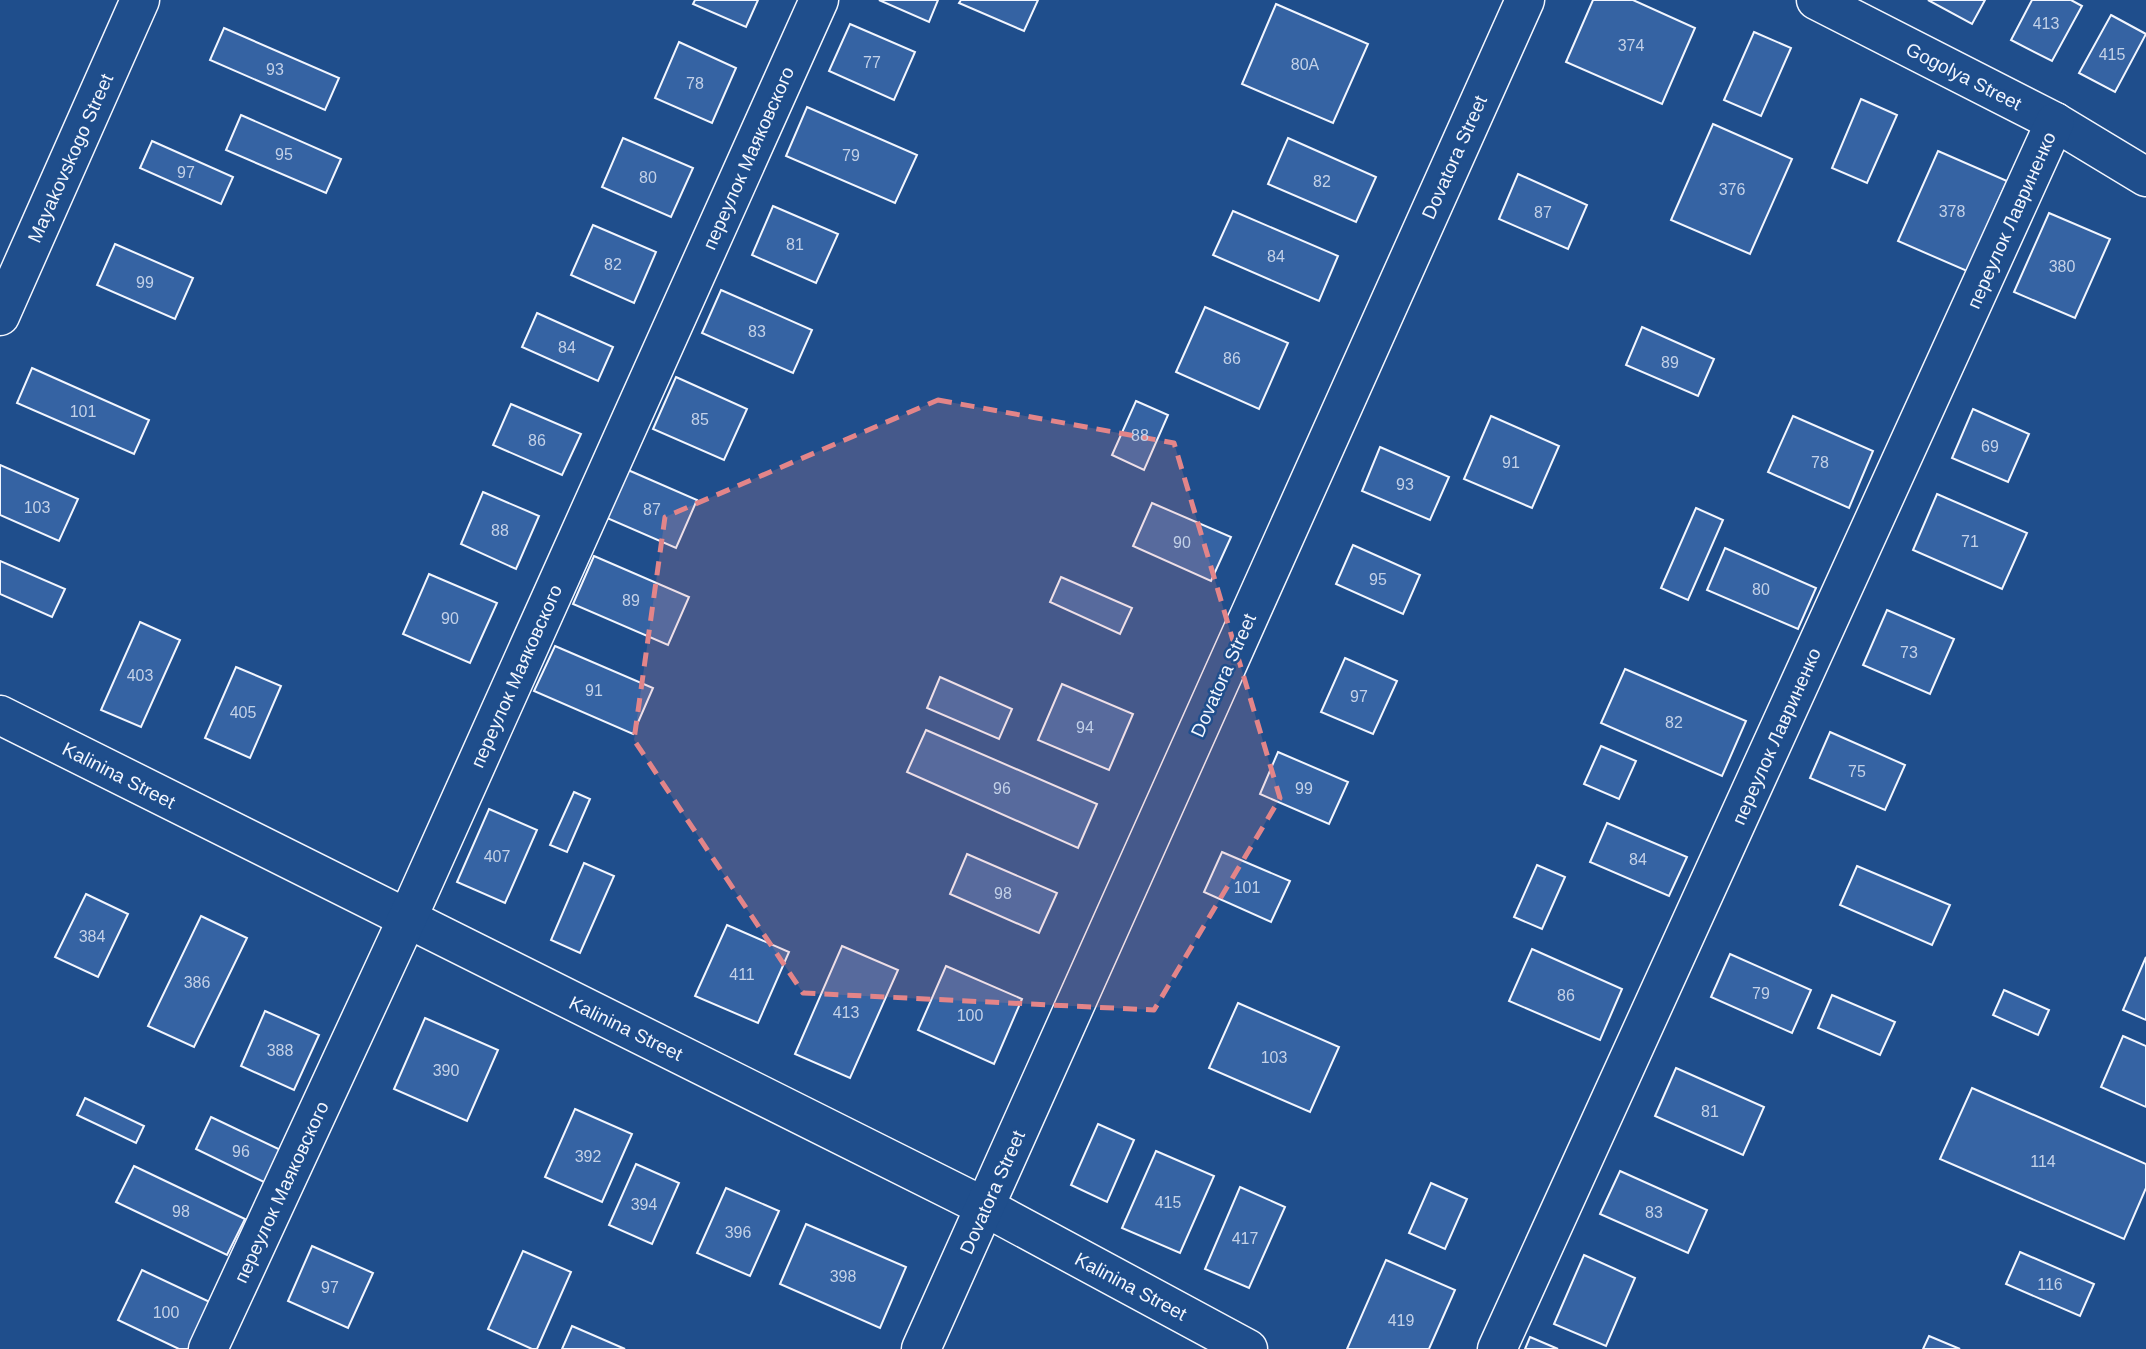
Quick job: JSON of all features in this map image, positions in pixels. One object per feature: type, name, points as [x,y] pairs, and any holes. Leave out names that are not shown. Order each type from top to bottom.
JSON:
[{"type":"street","name":"Mayakovskogo Street","points":[[0,316],[140,0]]},
{"type":"street","name":"переулок Маяковского","points":[[208,1349],[407,919],[819,0]]},
{"type":"street","name":"Dovatora Street","points":[[921,1349],[1525,0]]},
{"type":"street","name":"Gogolya Street","points":[[1816,0],[2055,122],[2142,163]]},
{"type":"street","name":"переулок Лавриненко","points":[[1497,1349],[2055,122]]},
{"type":"street","name":"Kalinina Street","points":[[0,715],[985,1207],[1248,1349]]},
{"type":"highlighted area","points":[[938,400],[1174,443],[1280,798],[1154,1010],[803,993],[634,740],[665,517]]},
{"type":"building","points":[[695,0],[758,0],[746,27],[693,4]]},
{"type":"building","points":[[879,0],[938,0],[929,22]]},
{"type":"building","points":[[961,0],[1038,0],[1024,31],[959,3]]},
{"type":"building","points":[[1593,0],[1633,0],[1695,28],[1662,104],[1566,62]]},
{"type":"building","points":[[1928,0],[1985,0],[1972,24]]},
{"type":"building","points":[[2032,0],[2071,0],[2082,6],[2052,61],[2011,40]]},
{"type":"building","points":[[1276,4],[1368,44],[1333,123],[1242,84]]},
{"type":"building","points":[[2111,15],[2146,34],[2115,92],[2079,73]]},
{"type":"building","points":[[850,24],[915,52],[894,100],[829,71]]},
{"type":"building","points":[[224,28],[339,78],[325,110],[210,60]]},
{"type":"building","points":[[1754,32],[1791,48],[1761,116],[1724,100]]},
{"type":"building","points":[[679,42],[736,68],[712,123],[655,98]]},
{"type":"building","points":[[1861,99],[1897,115],[1867,183],[1832,168]]},
{"type":"building","points":[[807,107],[917,155],[895,203],[786,156]]},
{"type":"building","points":[[241,115],[341,159],[326,193],[226,150]]},
{"type":"building","points":[[1713,124],[1792,159],[1750,254],[1671,220]]},
{"type":"building","points":[[623,138],[693,168],[671,217],[602,187]]},
{"type":"building","points":[[1288,138],[1376,177],[1356,222],[1268,184]]},
{"type":"building","points":[[152,141],[233,177],[221,204],[140,168]]},
{"type":"building","points":[[1938,151],[2007,181],[1967,271],[1898,241]]},
{"type":"building","points":[[1518,174],[1587,205],[1568,249],[1499,219]]},
{"type":"building","points":[[773,206],[838,234],[816,283],[752,255]]},
{"type":"building","points":[[1233,211],[1338,256],[1319,301],[1213,255]]},
{"type":"building","points":[[2049,213],[2110,239],[2075,318],[2014,292]]},
{"type":"building","points":[[593,225],[656,252],[634,303],[571,275]]},
{"type":"building","points":[[115,244],[193,278],[175,319],[97,285]]},
{"type":"building","points":[[721,290],[812,330],[793,373],[702,333]]},
{"type":"building","points":[[1205,307],[1288,343],[1259,409],[1176,372]]},
{"type":"building","points":[[537,313],[613,347],[598,381],[522,347]]},
{"type":"building","points":[[1642,327],[1714,359],[1698,396],[1626,365]]},
{"type":"building","points":[[32,368],[149,420],[134,454],[17,403]]},
{"type":"building","points":[[676,377],[747,409],[724,460],[653,429]]},
{"type":"building","points":[[1136,401],[1168,415],[1144,470],[1112,455]]},
{"type":"building","points":[[511,404],[581,434],[562,475],[493,445]]},
{"type":"building","points":[[1973,409],[2029,434],[2008,482],[1952,458]]},
{"type":"building","points":[[1491,416],[1559,446],[1532,508],[1464,479]]},
{"type":"building","points":[[1793,416],[1873,451],[1849,508],[1768,472]]},
{"type":"building","points":[[1380,447],[1449,477],[1430,520],[1362,491]]},
{"type":"building","points":[[0,465],[78,499],[59,541],[0,515]]},
{"type":"building","points":[[628,470],[697,500],[676,548],[607,518]]},
{"type":"building","points":[[483,492],[539,516],[516,569],[461,544]]},
{"type":"building","points":[[1937,494],[2027,533],[2002,589],[1913,550]]},
{"type":"building","points":[[1152,503],[1231,537],[1211,581],[1133,546]]},
{"type":"building","points":[[1696,508],[1723,520],[1688,600],[1661,588]]},
{"type":"building","points":[[1353,545],[1420,575],[1403,614],[1336,584]]},
{"type":"building","points":[[1725,548],[1816,588],[1798,629],[1707,590]]},
{"type":"building","points":[[594,556],[689,597],[668,645],[573,604]]},
{"type":"building","points":[[0,561],[65,589],[52,617],[0,594]]},
{"type":"building","points":[[429,574],[497,603],[470,663],[403,634]]},
{"type":"building","points":[[1061,577],[1132,608],[1120,634],[1050,602]]},
{"type":"building","points":[[1887,610],[1954,639],[1930,694],[1863,665]]},
{"type":"building","points":[[140,622],[180,640],[141,727],[101,710]]},
{"type":"building","points":[[555,646],[653,688],[633,734],[534,691]]},
{"type":"building","points":[[1345,658],[1397,681],[1373,734],[1321,712]]},
{"type":"building","points":[[236,667],[281,686],[250,758],[205,738]]},
{"type":"building","points":[[1625,669],[1746,721],[1722,776],[1601,723]]},
{"type":"building","points":[[940,677],[1012,709],[999,739],[927,708]]},
{"type":"building","points":[[1062,684],[1133,714],[1109,770],[1038,740]]},
{"type":"building","points":[[926,730],[1097,804],[1078,848],[907,772]]},
{"type":"building","points":[[1830,732],[1905,765],[1885,810],[1810,778]]},
{"type":"building","points":[[1601,746],[1636,761],[1619,799],[1584,784]]},
{"type":"building","points":[[1278,752],[1348,782],[1329,824],[1260,794]]},
{"type":"building","points":[[574,792],[590,799],[567,852],[550,845]]},
{"type":"building","points":[[489,809],[537,830],[505,903],[457,882]]},
{"type":"building","points":[[1607,823],[1687,857],[1669,896],[1590,862]]},
{"type":"building","points":[[1222,852],[1290,881],[1271,922],[1204,892]]},
{"type":"building","points":[[967,854],[1057,893],[1039,933],[950,894]]},
{"type":"building","points":[[584,863],[614,876],[580,953],[551,940]]},
{"type":"building","points":[[1537,865],[1565,877],[1542,929],[1514,917]]},
{"type":"building","points":[[1857,866],[1950,905],[1932,945],[1840,905]]},
{"type":"building","points":[[86,894],[128,914],[98,977],[55,957]]},
{"type":"building","points":[[201,916],[247,938],[194,1047],[148,1026]]},
{"type":"building","points":[[727,925],[789,952],[758,1023],[695,996]]},
{"type":"building","points":[[842,946],[898,970],[850,1078],[795,1054]]},
{"type":"building","points":[[1532,949],[1622,989],[1600,1040],[1509,1001]]},
{"type":"building","points":[[1730,954],[1811,990],[1792,1033],[1711,997]]},
{"type":"building","points":[[2146,957],[2146,1020],[2123,1010]]},
{"type":"building","points":[[946,966],[1022,999],[994,1064],[918,1030]]},
{"type":"building","points":[[2004,990],[2049,1010],[2038,1035],[1993,1015]]},
{"type":"building","points":[[1832,995],[1895,1022],[1880,1055],[1818,1028]]},
{"type":"building","points":[[1238,1003],[1339,1047],[1310,1112],[1209,1068]]},
{"type":"building","points":[[265,1011],[319,1035],[294,1090],[241,1066]]},
{"type":"building","points":[[425,1018],[498,1050],[467,1121],[394,1089]]},
{"type":"building","points":[[2123,1036],[2146,1046],[2146,1107],[2101,1087]]},
{"type":"building","points":[[1676,1068],[1764,1107],[1743,1155],[1655,1116]]},
{"type":"building","points":[[1972,1088],[2146,1164],[2146,1188],[2124,1239],[1940,1159]]},
{"type":"building","points":[[85,1098],[144,1126],[136,1143],[77,1115]]},
{"type":"building","points":[[575,1109],[632,1134],[602,1202],[545,1177]]},
{"type":"building","points":[[211,1117],[287,1153],[272,1186],[196,1149]]},
{"type":"building","points":[[1098,1124],[1134,1140],[1107,1202],[1071,1185]]},
{"type":"building","points":[[1156,1151],[1214,1176],[1180,1253],[1122,1228]]},
{"type":"building","points":[[636,1164],[679,1183],[652,1244],[609,1225]]},
{"type":"building","points":[[134,1166],[245,1219],[227,1255],[116,1202]]},
{"type":"building","points":[[1620,1171],[1707,1210],[1688,1253],[1600,1214]]},
{"type":"building","points":[[1431,1183],[1467,1199],[1445,1249],[1409,1233]]},
{"type":"building","points":[[1240,1187],[1285,1207],[1249,1288],[1205,1269]]},
{"type":"building","points":[[726,1188],[779,1211],[750,1276],[697,1253]]},
{"type":"building","points":[[806,1224],[906,1267],[880,1328],[780,1284]]},
{"type":"building","points":[[312,1246],[373,1273],[348,1328],[288,1301]]},
{"type":"building","points":[[523,1251],[571,1272],[537,1349],[488,1329]]},
{"type":"building","points":[[2020,1252],[2094,1284],[2080,1316],[2006,1284]]},
{"type":"building","points":[[1584,1255],[1635,1278],[1606,1346],[1554,1324]]},
{"type":"building","points":[[1386,1260],[1455,1290],[1429,1349],[1347,1349]]},
{"type":"building","points":[[142,1270],[214,1304],[192,1349],[179,1349],[118,1320]]},
{"type":"building","points":[[572,1326],[625,1349],[562,1349]]},
{"type":"building","points":[[1929,1336],[1960,1349],[1923,1349]]},
{"type":"building","points":[[1530,1337],[1558,1349],[1525,1349]]}]
